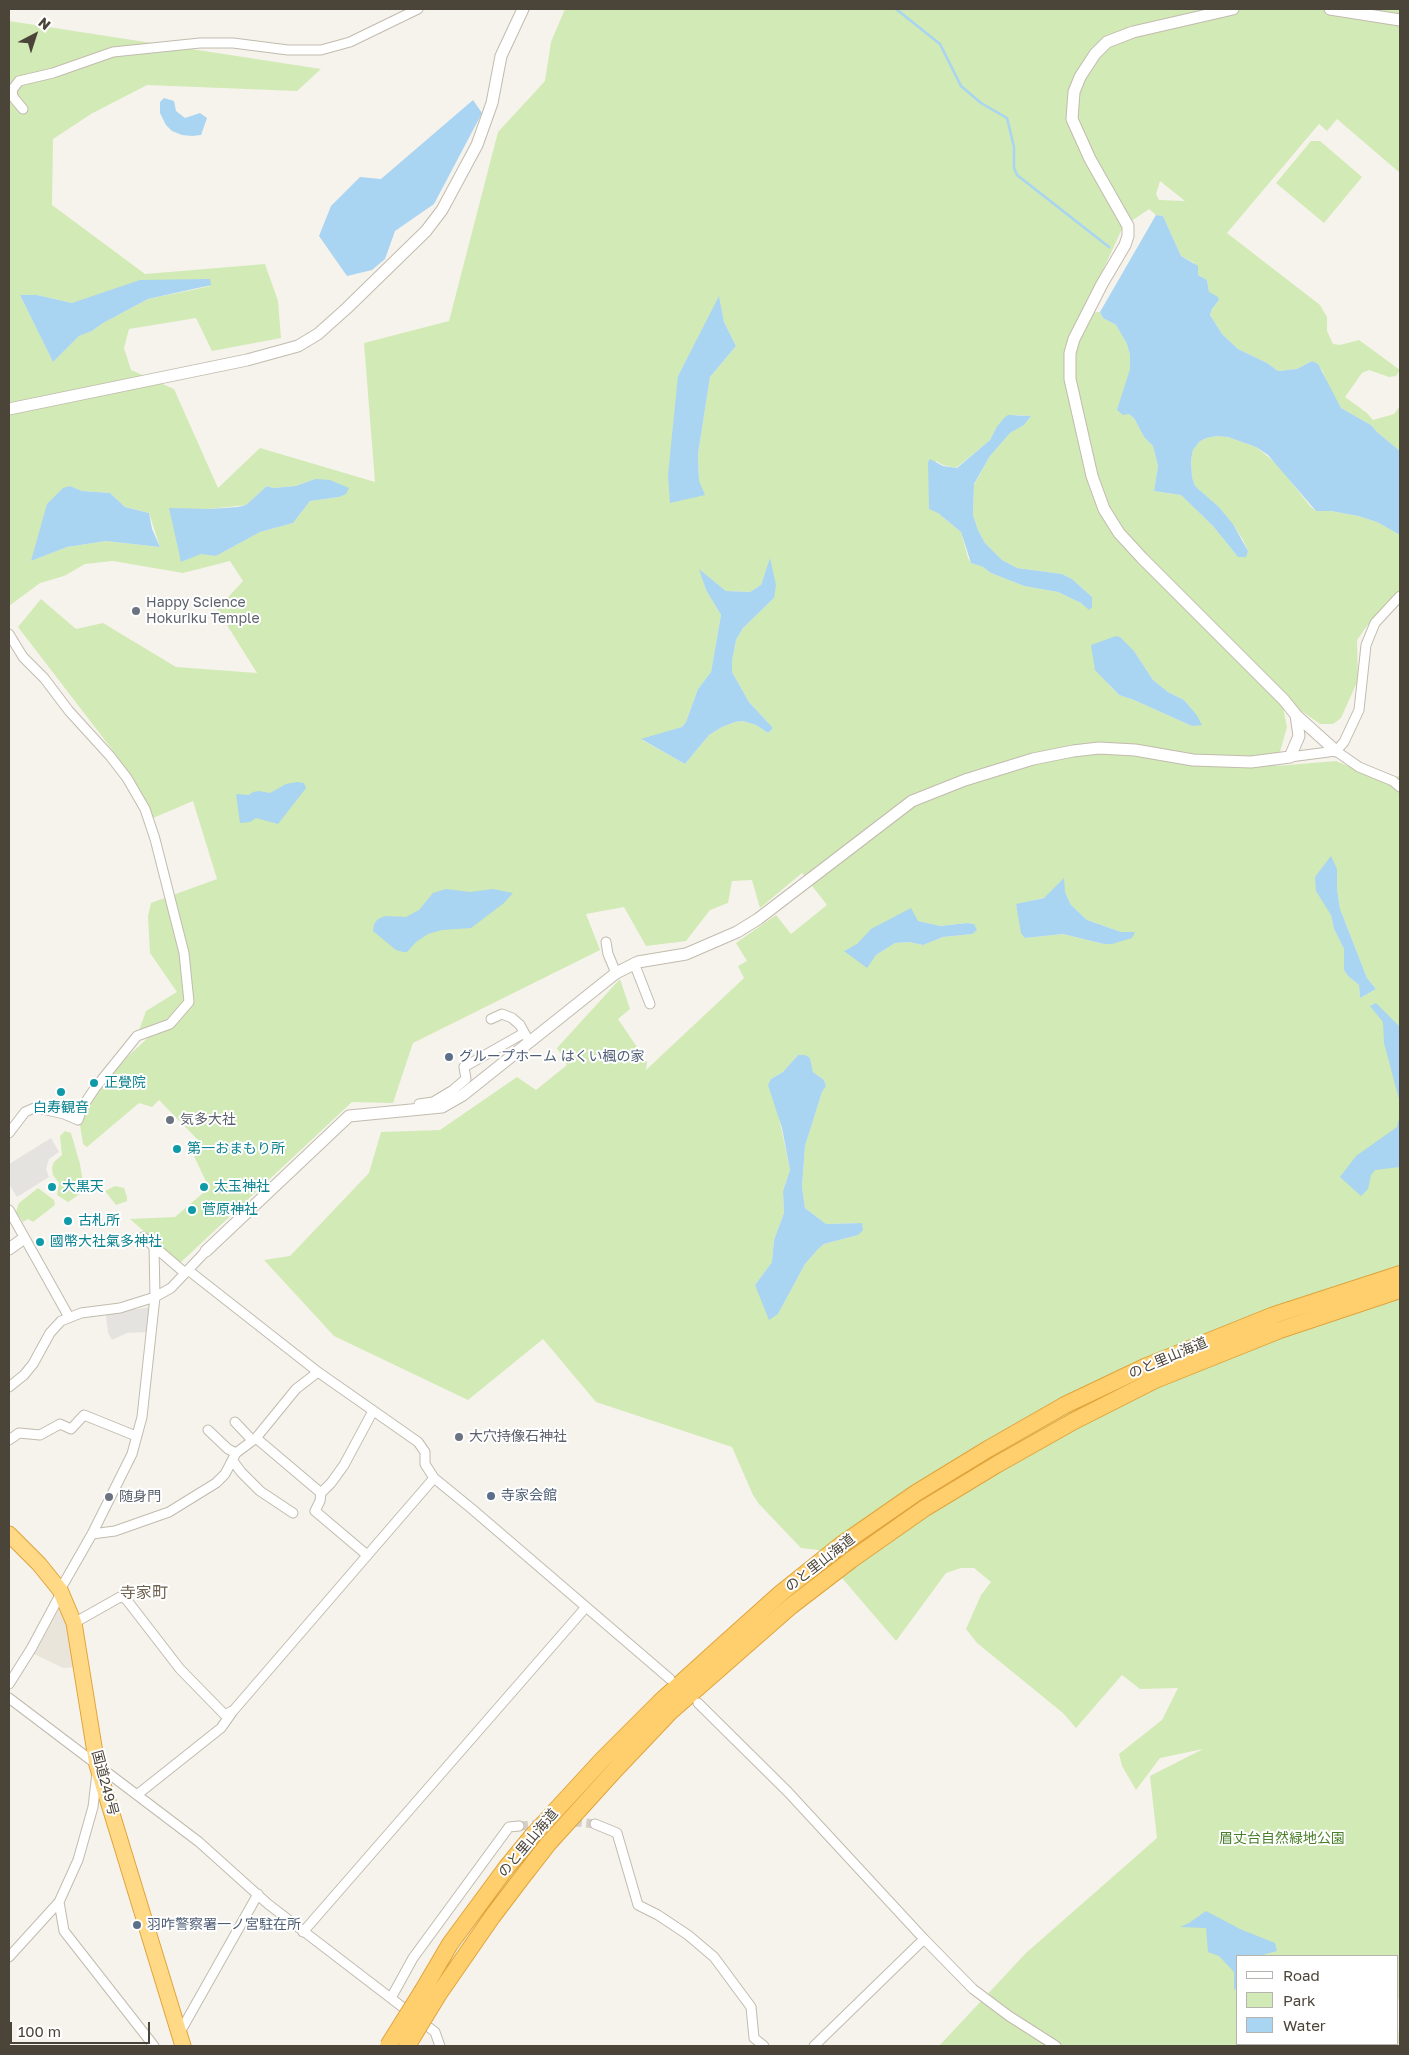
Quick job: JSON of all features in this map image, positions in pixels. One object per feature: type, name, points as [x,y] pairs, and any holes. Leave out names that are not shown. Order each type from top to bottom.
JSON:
[{"type":"highway","name":"のと里山海道","points":[[388,2046],[450,1944],[533,1835],[603,1759],[660,1702],[781,1593],[841,1546],[916,1493],[1065,1405],[1139,1370],[1274,1315],[1400,1274]]},
{"type":"highway","name":"のと里山海道","points":[[407,2046],[438,1995],[492,1917],[548,1844],[615,1770],[670,1712],[791,1606],[851,1560],[925,1508],[996,1465],[1074,1421],[1155,1380],[1280,1330],[1400,1290]]},
{"type":"highway","name":"国道249号","points":[[9,1534],[39,1564],[61,1592],[74,1623],[97,1765],[181,2040]]},
{"type":"street","points":[[23,109],[13,97],[12,90],[19,81],[53,73],[113,52],[200,43],[234,43],[288,50],[321,50],[350,42],[418,9]]},
{"type":"street","points":[[9,409],[256,357],[298,346],[318,334],[420,237],[442,210],[477,145],[492,103],[500,56],[522,9]]},
{"type":"street","points":[[1233,9],[1133,32],[1108,42],[1095,54],[1080,77],[1074,92],[1072,119],[1090,159],[1128,226],[1128,236],[1125,246],[1102,284],[1074,339],[1070,353],[1070,379],[1092,476],[1104,509],[1119,532],[1142,558],[1284,700],[1296,716],[1336,751],[1358,767],[1393,781],[1400,787]]},
{"type":"street","points":[[1330,9],[1400,20]]},
{"type":"street","points":[[9,1386],[24,1375],[33,1364],[50,1332],[61,1321],[94,1310],[120,1308],[155,1297],[171,1288],[206,1251],[349,1116],[442,1107],[463,1095],[527,1038],[616,973],[634,963],[686,954],[738,932],[758,919],[912,801],[1033,759],[1098,748],[1135,750],[1193,760],[1251,762],[1336,751],[1344,742],[1359,710],[1366,645],[1375,623],[1400,596]]},
{"type":"street","points":[[9,634],[23,657],[44,678],[69,711],[110,756],[127,778],[144,809],[155,839],[184,953],[189,1002],[170,1024],[137,1036],[94,1088],[83,1106],[78,1120],[64,1114],[34,1108],[25,1112],[9,1133]]},
{"type":"street","points":[[1290,757],[1299,736],[1296,716]]},
{"type":"street","points":[[606,942],[616,973]]},
{"type":"street","points":[[634,963],[650,1004]]},
{"type":"street","points":[[491,1018],[502,1014],[512,1018],[520,1025],[527,1038]]},
{"type":"street","points":[[402,1111],[417,1104],[433,1102],[453,1090],[466,1079],[464,1067],[527,1038]]},
{"type":"street","points":[[9,1210],[23,1239],[69,1317]]},
{"type":"street","points":[[143,1237],[318,1372],[418,1442],[426,1452],[425,1464],[434,1478],[472,1508],[670,1679]]},
{"type":"street","points":[[9,1249],[23,1239]]},
{"type":"street","points":[[9,1684],[31,1649],[132,1454],[142,1417],[155,1297],[154,1246]]},
{"type":"street","points":[[92,1534],[115,1531],[169,1512],[216,1483],[225,1474],[234,1457],[254,1439],[296,1389],[318,1372]]},
{"type":"street","points":[[367,1555],[314,1510],[320,1501],[321,1493],[344,1465],[373,1410]]},
{"type":"street","points":[[9,1440],[19,1432],[40,1435],[60,1424],[71,1429],[84,1415],[136,1436]]},
{"type":"street","points":[[235,1422],[321,1493]]},
{"type":"street","points":[[208,1430],[228,1449],[241,1472],[260,1491],[293,1513]]},
{"type":"street","points":[[138,1794],[221,1728],[233,1711],[434,1478]]},
{"type":"street","points":[[74,1623],[120,1597],[126,1599],[180,1669],[225,1715],[233,1711]]},
{"type":"street","points":[[303,1932],[586,1607]]},
{"type":"street","points":[[9,1698],[199,1842],[303,1932],[434,2032],[440,2046]]},
{"type":"street","points":[[698,1703],[788,1792],[924,1940],[972,1989],[1009,2016],[1056,2046]]},
{"type":"street","points":[[9,1958],[59,1902],[78,1860],[93,1807],[97,1765]]},
{"type":"street","points":[[594,1824],[617,1833],[638,1905],[658,1915],[688,1935],[714,1957],[751,2007],[754,2038],[764,2046]]},
{"type":"street","points":[[391,1998],[413,1958],[503,1835],[509,1828],[519,1826]]},
{"type":"street","points":[[181,2040],[258,1894]]},
{"type":"street","points":[[59,1902],[64,1931],[154,2046]]},
{"type":"street","points":[[814,2046],[924,1940]]},
{"type":"shaded area","points":[[51,1138],[59,1152],[49,1159],[46,1169],[49,1177],[17,1197],[9,1184],[9,1164]]},
{"type":"shaded area","points":[[150,1307],[147,1332],[127,1333],[112,1340],[108,1333],[106,1314]]},
{"type":"shaded area","points":[[57,1607],[63,1615],[69,1630],[78,1667],[63,1668],[32,1653]]},
{"type":"green space","name":"眉丈台自然緑地公園","points":[[565,9],[1400,9],[1400,173],[1337,119],[1327,131],[1319,124],[1227,233],[1320,305],[1327,317],[1327,331],[1333,344],[1340,345],[1359,340],[1400,370],[1396,376],[1389,377],[1369,370],[1362,373],[1345,397],[1367,413],[1373,420],[1394,414],[1400,406],[1400,451],[1371,425],[1341,408],[1331,392],[1322,370],[1312,361],[1297,369],[1278,371],[1267,363],[1238,349],[1222,334],[1210,315],[1219,300],[1209,292],[1207,280],[1198,275],[1194,263],[1181,256],[1163,216],[1156,215],[1149,209],[1121,231],[1083,313],[1100,312],[1103,318],[1116,325],[1127,344],[1130,355],[1130,369],[1125,388],[1129,414],[1134,418],[1144,437],[1153,446],[1158,466],[1154,491],[1181,495],[1213,526],[1238,557],[1248,551],[1243,540],[1219,507],[1195,486],[1192,477],[1191,460],[1193,450],[1199,442],[1206,438],[1228,437],[1256,447],[1277,464],[1316,511],[1331,511],[1358,516],[1377,522],[1400,535],[1400,589],[1357,640],[1358,680],[1341,718],[1333,724],[1320,724],[1293,705],[1283,708],[1287,727],[1276,766],[1336,761],[1387,782],[1400,775],[1400,1996],[1399,1998],[1399,1955],[1236,1955],[1236,2045],[1399,2045],[1399,2036],[1400,2046],[939,2046],[1026,1953],[1157,1838],[1150,1776],[1203,1749],[1160,1758],[1136,1790],[1122,1766],[1119,1754],[1162,1720],[1178,1688],[1140,1689],[1122,1675],[1076,1728],[1063,1713],[977,1643],[966,1629],[981,1595],[991,1582],[974,1568],[961,1568],[946,1573],[896,1641],[818,1550],[801,1548],[759,1504],[753,1495],[732,1447],[596,1402],[543,1339],[468,1400],[334,1336],[264,1260],[290,1256],[369,1173],[381,1132],[440,1130],[517,1077],[536,1090],[567,1065],[557,1048],[620,979],[630,1009],[618,1019],[647,1062],[646,1070],[744,978],[738,966],[747,961],[736,943],[776,915],[791,934],[827,905],[802,873],[760,908],[752,880],[732,881],[728,903],[710,910],[686,941],[646,946],[624,907],[586,914],[600,950],[413,1043],[393,1103],[352,1102],[180,1263],[130,1219],[175,1217],[209,1188],[194,1156],[199,1144],[198,1140],[159,1100],[152,1107],[139,1103],[87,1147],[83,1144],[80,1125],[94,1095],[127,1057],[151,1035],[137,1036],[146,1011],[177,992],[150,953],[148,916],[151,903],[217,879],[193,801],[153,818],[114,752],[18,627],[41,599],[76,629],[103,623],[176,667],[257,673],[217,609],[243,581],[230,561],[183,573],[113,561],[85,564],[64,576],[40,583],[9,606],[9,21],[321,69],[297,91],[147,85],[91,114],[53,139],[52,205],[145,274],[265,264],[278,301],[281,338],[212,351],[196,318],[129,329],[124,348],[131,370],[174,389],[218,488],[260,448],[375,482],[364,343],[449,321],[498,132],[545,81],[551,42]],"holes":[[[1160,181],[1185,201],[1159,200],[1156,194]],[[211,286],[148,299],[92,331],[79,336],[53,362],[20,295],[37,295],[72,303]],[[719,297],[724,322],[736,346],[710,377],[698,454],[699,481],[678,376]],[[1016,415],[1031,416],[1024,425],[1010,433],[990,456],[974,485],[973,515],[985,543],[1002,560],[1017,568],[1062,574],[1072,579],[1092,597],[1089,609],[1058,592],[1024,586],[971,563],[961,532],[938,513],[936,461],[956,468],[990,440],[996,428]],[[315,479],[339,497],[310,501],[293,523],[260,532],[216,556],[201,553],[181,562],[209,509],[246,505],[267,486],[273,488],[296,486]],[[70,486],[82,491],[110,493],[125,507],[149,513],[160,547],[106,541],[67,547],[31,561]],[[770,559],[774,598],[743,628],[736,640],[732,672],[749,702],[773,728],[768,733],[756,725],[743,721],[722,727],[709,735],[685,764],[642,740],[682,727],[686,722],[698,689],[711,672],[721,615],[706,590],[700,570],[726,591],[750,592],[761,585]],[[1134,651],[1153,680],[1168,692],[1184,700],[1196,714],[1192,726],[1119,695],[1101,674]],[[1337,869],[1340,909],[1367,978],[1376,989],[1360,998],[1359,985],[1344,970],[1344,949],[1334,929],[1331,915]],[[1065,892],[1071,905],[1087,920],[1121,932],[1134,932],[1112,944],[1104,944],[1063,934],[1025,938],[1016,905]],[[918,921],[939,926],[974,924],[972,934],[943,937],[923,945],[909,942],[895,943],[876,955],[845,950]],[[798,1055],[810,1058],[813,1072],[824,1080],[826,1086],[822,1092],[805,1146],[802,1187],[805,1208],[826,1224],[862,1223],[858,1235],[824,1244],[819,1248],[805,1264],[778,1314],[755,1285],[772,1262],[774,1240],[784,1213],[783,1191],[790,1170],[771,1079],[783,1072]]]},
{"type":"green space","points":[[1311,141],[1320,141],[1362,177],[1324,223],[1276,183]]},
{"type":"green space","points":[[65,1131],[71,1133],[80,1164],[84,1189],[68,1202],[57,1195],[59,1183],[53,1175],[52,1168],[54,1162],[62,1155],[60,1136]]},
{"type":"green space","points":[[115,1186],[124,1188],[127,1201],[116,1205],[105,1191]]},
{"type":"green space","points":[[38,1188],[54,1200],[55,1205],[33,1222],[28,1219],[23,1222],[16,1212],[19,1203]]},
{"type":"water","points":[[164,98],[174,101],[176,111],[185,118],[200,113],[207,118],[201,135],[182,135],[172,131],[166,125],[160,113],[160,102]]},
{"type":"water","points":[[473,100],[482,113],[434,204],[395,231],[385,259],[372,270],[347,276],[319,236],[331,206],[360,177],[381,179]]},
{"type":"water","points":[[1156,215],[1163,216],[1181,256],[1198,266],[1198,275],[1207,280],[1209,292],[1218,297],[1219,300],[1210,315],[1222,334],[1238,349],[1267,363],[1278,371],[1297,369],[1312,361],[1318,364],[1341,408],[1371,425],[1400,451],[1400,535],[1377,522],[1358,516],[1331,511],[1316,511],[1268,455],[1256,447],[1228,437],[1217,436],[1206,438],[1199,442],[1193,450],[1191,460],[1192,477],[1195,486],[1219,507],[1233,524],[1248,551],[1246,557],[1238,557],[1213,526],[1181,495],[1154,491],[1158,466],[1153,446],[1144,437],[1134,418],[1129,414],[1123,415],[1117,410],[1130,369],[1130,355],[1127,344],[1116,325],[1103,318],[1100,312]]},
{"type":"water","points":[[210,279],[211,285],[148,299],[92,331],[79,336],[53,362],[20,295],[37,295],[72,303],[140,280]]},
{"type":"water","points":[[719,296],[724,322],[736,346],[710,377],[698,454],[699,481],[705,495],[670,503],[668,475],[678,376]]},
{"type":"water","points":[[1008,415],[1031,416],[1024,425],[1010,433],[990,456],[974,484],[973,515],[978,530],[985,543],[1002,560],[1017,568],[1062,574],[1072,579],[1092,597],[1092,607],[1089,610],[1081,603],[1058,592],[1024,586],[971,563],[961,532],[938,513],[929,509],[928,462],[930,459],[943,466],[957,468],[990,440],[996,428]]},
{"type":"water","points":[[315,479],[330,480],[349,488],[346,494],[339,497],[310,501],[293,523],[260,532],[216,556],[201,554],[181,562],[169,508],[209,509],[238,507],[246,505],[267,486],[273,488],[296,486]]},
{"type":"water","points":[[70,486],[82,491],[110,493],[125,507],[149,513],[152,529],[160,547],[106,541],[67,547],[31,561],[47,504],[63,488]]},
{"type":"water","points":[[770,558],[776,585],[774,598],[743,628],[736,640],[732,672],[749,702],[773,728],[768,733],[756,725],[743,721],[722,727],[709,735],[685,764],[641,739],[682,727],[686,722],[698,689],[711,672],[721,615],[706,590],[699,569],[726,591],[750,592],[761,585]]},
{"type":"water","points":[[1116,636],[1120,637],[1134,651],[1153,680],[1168,692],[1184,700],[1196,714],[1202,725],[1192,726],[1119,695],[1095,670],[1091,645]]},
{"type":"water","points":[[304,783],[306,788],[278,824],[256,818],[250,822],[240,823],[236,794],[249,795],[259,791],[270,793],[286,784]]},
{"type":"water","points":[[1331,856],[1337,869],[1340,909],[1367,978],[1376,989],[1360,998],[1359,985],[1344,970],[1344,949],[1334,929],[1331,915],[1316,891],[1315,877]]},
{"type":"water","points":[[1064,878],[1065,892],[1071,905],[1087,920],[1121,932],[1135,932],[1132,938],[1112,944],[1104,944],[1063,934],[1025,938],[1021,933],[1016,904],[1044,898]]},
{"type":"water","points":[[446,889],[470,892],[493,889],[513,893],[504,903],[471,928],[442,930],[428,934],[416,942],[407,952],[396,950],[373,931],[374,924],[378,919],[385,916],[406,917],[419,910],[433,893]]},
{"type":"water","points":[[911,908],[918,921],[940,926],[974,924],[977,930],[972,934],[943,937],[923,945],[909,942],[895,943],[876,955],[867,968],[844,951],[857,944],[871,929]]},
{"type":"water","points":[[1376,1003],[1400,1027],[1400,1103],[1384,1043],[1383,1022],[1370,1006]]},
{"type":"water","points":[[798,1055],[805,1055],[810,1058],[813,1072],[824,1080],[826,1086],[822,1092],[805,1146],[802,1187],[805,1208],[826,1224],[862,1223],[863,1230],[858,1235],[824,1244],[819,1248],[805,1264],[778,1314],[769,1320],[755,1285],[772,1262],[774,1240],[784,1213],[783,1191],[790,1170],[782,1128],[768,1085],[771,1079],[783,1072]]},
{"type":"water","points":[[1400,1114],[1400,1167],[1375,1170],[1371,1175],[1368,1189],[1361,1196],[1340,1177],[1356,1156],[1397,1127]]},
{"type":"water","points":[[1206,1911],[1240,1929],[1275,1943],[1277,1951],[1263,1955],[1236,1955],[1236,1988],[1234,1991],[1234,1972],[1219,1956],[1208,1952],[1206,1928],[1180,1927]]},
{"type":"waterway","points":[[896,9],[940,44],[961,86],[981,103],[1007,118],[1014,147],[1014,168],[1017,175],[1109,247]]},
{"type":"tunnel","points":[[519,1826],[579,1822],[595,1824]]},
{"type":"place","name":"Happy Science Hokuriku Temple","points":[[136,611]]},
{"type":"place","name":"グループホーム はくい楓の家","points":[[449,1057]]},
{"type":"place","name":"正覺院","points":[[94,1083]]},
{"type":"place","name":"白寿観音","points":[[61,1092]]},
{"type":"place","name":"気多大社","points":[[170,1120]]},
{"type":"place","name":"第一おまもり所","points":[[177,1149]]},
{"type":"place","name":"大黒天","points":[[52,1187]]},
{"type":"place","name":"太玉神社","points":[[204,1187]]},
{"type":"place","name":"菅原神社","points":[[192,1210]]},
{"type":"place","name":"古札所","points":[[68,1221]]},
{"type":"place","name":"國幣大社氣多神社","points":[[40,1242]]},
{"type":"place","name":"大穴持像石神社","points":[[459,1437]]},
{"type":"place","name":"寺家会館","points":[[491,1496]]},
{"type":"place","name":"随身門","points":[[109,1497]]},
{"type":"place","name":"羽咋警察署一ノ宮駐在所","points":[[137,1925]]},
{"type":"district","name":"寺家町","points":[[144,1593]]}]
